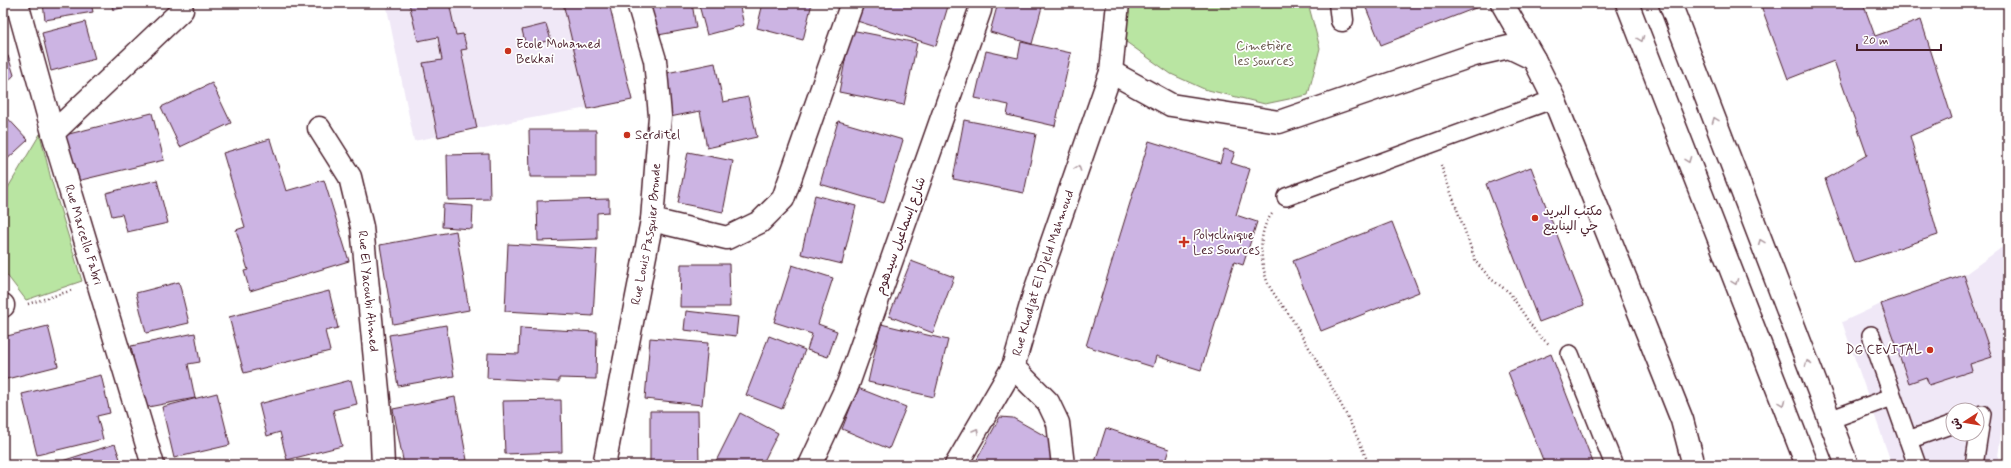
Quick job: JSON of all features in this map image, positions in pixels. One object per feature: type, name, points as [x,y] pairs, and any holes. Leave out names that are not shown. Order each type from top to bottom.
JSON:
[{"type":"street","name":"Rue Marcello Fabri","points":[[17,3],[53,133],[154,465]]},
{"type":"street","name":"Rue Louis Pasquier Bronde","points":[[604,465],[652,220],[660,116],[655,60],[638,3]]},
{"type":"street","points":[[652,220],[727,238],[760,222],[783,199],[852,3]]},
{"type":"street","name":"شارع إسماعيل سيدهوم","points":[[810,465],[848,384],[949,102],[980,10],[981,3]]},
{"type":"street","name":"Rue Khodjat El Djeld Mahmoud","points":[[956,465],[1013,367],[1035,291],[1112,72],[1118,3]]},
{"type":"street","points":[[1502,3],[1534,59],[1554,99],[1682,420],[1692,458],[1692,465]]},
{"type":"street","points":[[1627,3],[1806,465]]},
{"type":"street","points":[[1670,3],[1847,465]]},
{"type":"street","points":[[53,133],[182,10]]},
{"type":"street","points":[[1112,72],[1171,105],[1278,122],[1474,55],[1509,47],[1534,59]]},
{"type":"street","name":"Rue El Yacoubi Ahmed","points":[[319,128],[350,177],[362,227],[384,465]]},
{"type":"street","points":[[1013,367],[1048,402],[1058,423],[1063,465]]},
{"type":"lane","points":[[1286,197],[1554,99]]},
{"type":"lane","points":[[1871,335],[1916,465]]},
{"type":"lane","points":[[1570,354],[1614,465]]},
{"type":"lane","points":[[1829,420],[1892,397]]},
{"type":"lane","points":[[1908,440],[1945,427]]},
{"type":"lane","points":[[1974,465],[1978,442]]},
{"type":"path","points":[[1433,143],[1476,262],[1490,278],[1509,292],[1537,334],[1552,347],[1570,354]]},
{"type":"path","points":[[1286,197],[1266,220],[1260,254],[1266,280],[1292,318],[1358,437],[1369,465]]},
{"type":"path","points":[[3,305],[30,303],[98,282]]},
{"type":"shaded area","name":"Ecole Mohamed Bekkai","points":[[386,3],[609,3],[632,100],[414,141]]},
{"type":"shaded area","name":"DG CEVITAL","points":[[2008,243],[2008,377],[1997,465],[1892,465],[1842,322],[1881,304],[1964,275]]},
{"type":"green space","name":"Cimetière les sources","points":[[1125,3],[1308,3],[1320,48],[1308,95],[1265,104],[1204,89],[1171,74],[1115,34]]},
{"type":"green space","points":[[40,134],[51,179],[82,281],[26,300],[3,270],[3,196]]},
{"type":"building","points":[[43,3],[91,3],[93,12],[45,20]]},
{"type":"building","points":[[111,3],[139,3],[139,4],[113,10]]},
{"type":"building","points":[[409,3],[449,3],[456,35],[463,34],[467,49],[461,50],[477,128],[438,137],[423,63],[442,60],[438,37],[418,41]]},
{"type":"building","points":[[563,3],[609,3],[632,100],[588,109]]},
{"type":"building","points":[[647,3],[692,3],[696,28],[653,36]]},
{"type":"building","points":[[706,3],[739,3],[744,25],[707,35],[699,5]]},
{"type":"building","points":[[763,3],[812,3],[803,40],[757,28]]},
{"type":"building","points":[[862,3],[949,3],[936,46],[857,21]]},
{"type":"building","points":[[998,3],[1043,3],[1032,44],[990,32]]},
{"type":"building","points":[[1364,3],[1477,3],[1478,7],[1381,45]]},
{"type":"building","points":[[1760,3],[1863,3],[1875,36],[1921,20],[1952,118],[1910,136],[1938,235],[1854,263],[1825,179],[1867,155],[1834,61],[1788,79]]},
{"type":"building","points":[[85,22],[95,59],[51,71],[42,33]]},
{"type":"building","points":[[546,24],[551,40],[526,46],[522,30]]},
{"type":"building","points":[[851,30],[917,43],[904,105],[839,92]]},
{"type":"building","points":[[1021,42],[1071,53],[1055,126],[1007,115],[1009,105],[975,98],[986,51],[1018,58]]},
{"type":"building","points":[[3,51],[8,56],[14,75],[3,87]]},
{"type":"building","points":[[715,63],[723,102],[748,97],[757,137],[707,148],[700,111],[670,117],[662,74]]},
{"type":"building","points":[[212,83],[231,123],[180,147],[161,107]]},
{"type":"building","points":[[3,113],[28,140],[3,163]]},
{"type":"building","points":[[152,113],[164,160],[73,182],[61,136]]},
{"type":"building","points":[[964,120],[1036,134],[1024,193],[953,179]]},
{"type":"building","points":[[838,121],[903,140],[884,203],[820,184]]},
{"type":"building","points":[[529,130],[596,130],[596,177],[530,177]]},
{"type":"building","points":[[270,139],[286,191],[324,180],[349,261],[250,291],[244,271],[248,270],[236,230],[245,227],[223,153]]},
{"type":"building","name":"Polyclinique Les Sources","points":[[1149,141],[1220,163],[1224,149],[1235,152],[1231,163],[1250,169],[1236,215],[1257,222],[1243,265],[1234,262],[1201,370],[1156,356],[1153,367],[1086,346]]},
{"type":"building","points":[[688,152],[733,161],[723,212],[678,203]]},
{"type":"building","points":[[489,154],[490,199],[448,200],[447,155]]},
{"type":"building","points":[[1531,167],[1584,305],[1539,322],[1486,184]]},
{"type":"building","points":[[157,180],[168,223],[127,232],[122,214],[112,216],[106,193]]},
{"type":"building","points":[[815,195],[856,206],[842,264],[801,254]]},
{"type":"building","points":[[609,199],[609,212],[597,213],[597,239],[538,241],[537,201]]},
{"type":"building","points":[[443,204],[473,206],[472,229],[442,227]]},
{"type":"building","points":[[1392,222],[1419,292],[1321,331],[1293,261]]},
{"type":"building","points":[[456,231],[469,310],[393,324],[380,245]]},
{"type":"building","points":[[508,244],[597,249],[593,316],[505,311]]},
{"type":"building","points":[[911,261],[954,277],[933,333],[889,316]]},
{"type":"building","points":[[681,264],[729,264],[730,307],[680,307]]},
{"type":"building","points":[[792,265],[833,278],[818,324],[837,331],[828,357],[807,350],[812,334],[774,322]]},
{"type":"building","points":[[1964,275],[1992,357],[1970,364],[1972,371],[1929,385],[1926,377],[1909,383],[1881,304]]},
{"type":"building","points":[[179,282],[189,323],[146,333],[136,293]]},
{"type":"building","points":[[329,291],[338,328],[325,331],[330,351],[244,373],[229,317]]},
{"type":"building","points":[[686,311],[738,317],[736,336],[684,330]]},
{"type":"building","points":[[881,324],[948,340],[934,397],[868,382]]},
{"type":"building","points":[[446,325],[454,376],[398,386],[389,335]]},
{"type":"building","points":[[48,326],[58,366],[3,380],[3,337]]},
{"type":"building","points":[[520,328],[597,332],[596,379],[559,378],[559,382],[487,378],[488,353],[519,354]]},
{"type":"building","points":[[195,333],[200,362],[188,364],[195,398],[143,408],[131,346]]},
{"type":"building","points":[[769,336],[805,350],[782,409],[746,395]]},
{"type":"building","points":[[650,338],[708,343],[702,405],[645,399]]},
{"type":"building","points":[[1551,354],[1594,465],[1545,465],[1508,372]]},
{"type":"building","points":[[101,375],[110,413],[97,416],[103,439],[37,455],[22,394]]},
{"type":"building","points":[[351,380],[357,404],[333,410],[342,446],[287,460],[280,432],[267,436],[259,404]]},
{"type":"building","points":[[858,388],[906,407],[889,449],[842,429]]},
{"type":"building","points":[[217,393],[230,445],[174,458],[162,407]]},
{"type":"building","points":[[455,397],[467,460],[443,465],[404,465],[393,409]]},
{"type":"building","points":[[561,400],[562,452],[505,454],[503,401]]},
{"type":"building","points":[[650,411],[698,411],[699,465],[650,465]]},
{"type":"building","points":[[740,413],[778,433],[762,465],[714,465]]},
{"type":"building","points":[[1000,417],[1013,418],[1054,441],[1051,465],[974,465]]},
{"type":"building","points":[[1106,428],[1169,449],[1164,465],[1094,465]]},
{"type":"building","points":[[115,444],[122,465],[60,465],[59,462]]},
{"type":"building","points":[[1333,459],[1336,465],[1318,465]]},
{"type":"place","name":"Ecole Mohamed Bekkai","points":[[508,51]]},
{"type":"place","name":"Serditel","points":[[627,135]]},
{"type":"place","name":"مكتب البريد حي الينابيع","points":[[1535,218]]},
{"type":"place","name":"Polyclinique Les Sources","points":[[1184,242]]},
{"type":"place","name":"DG CEVITAL","points":[[1930,350]]}]
